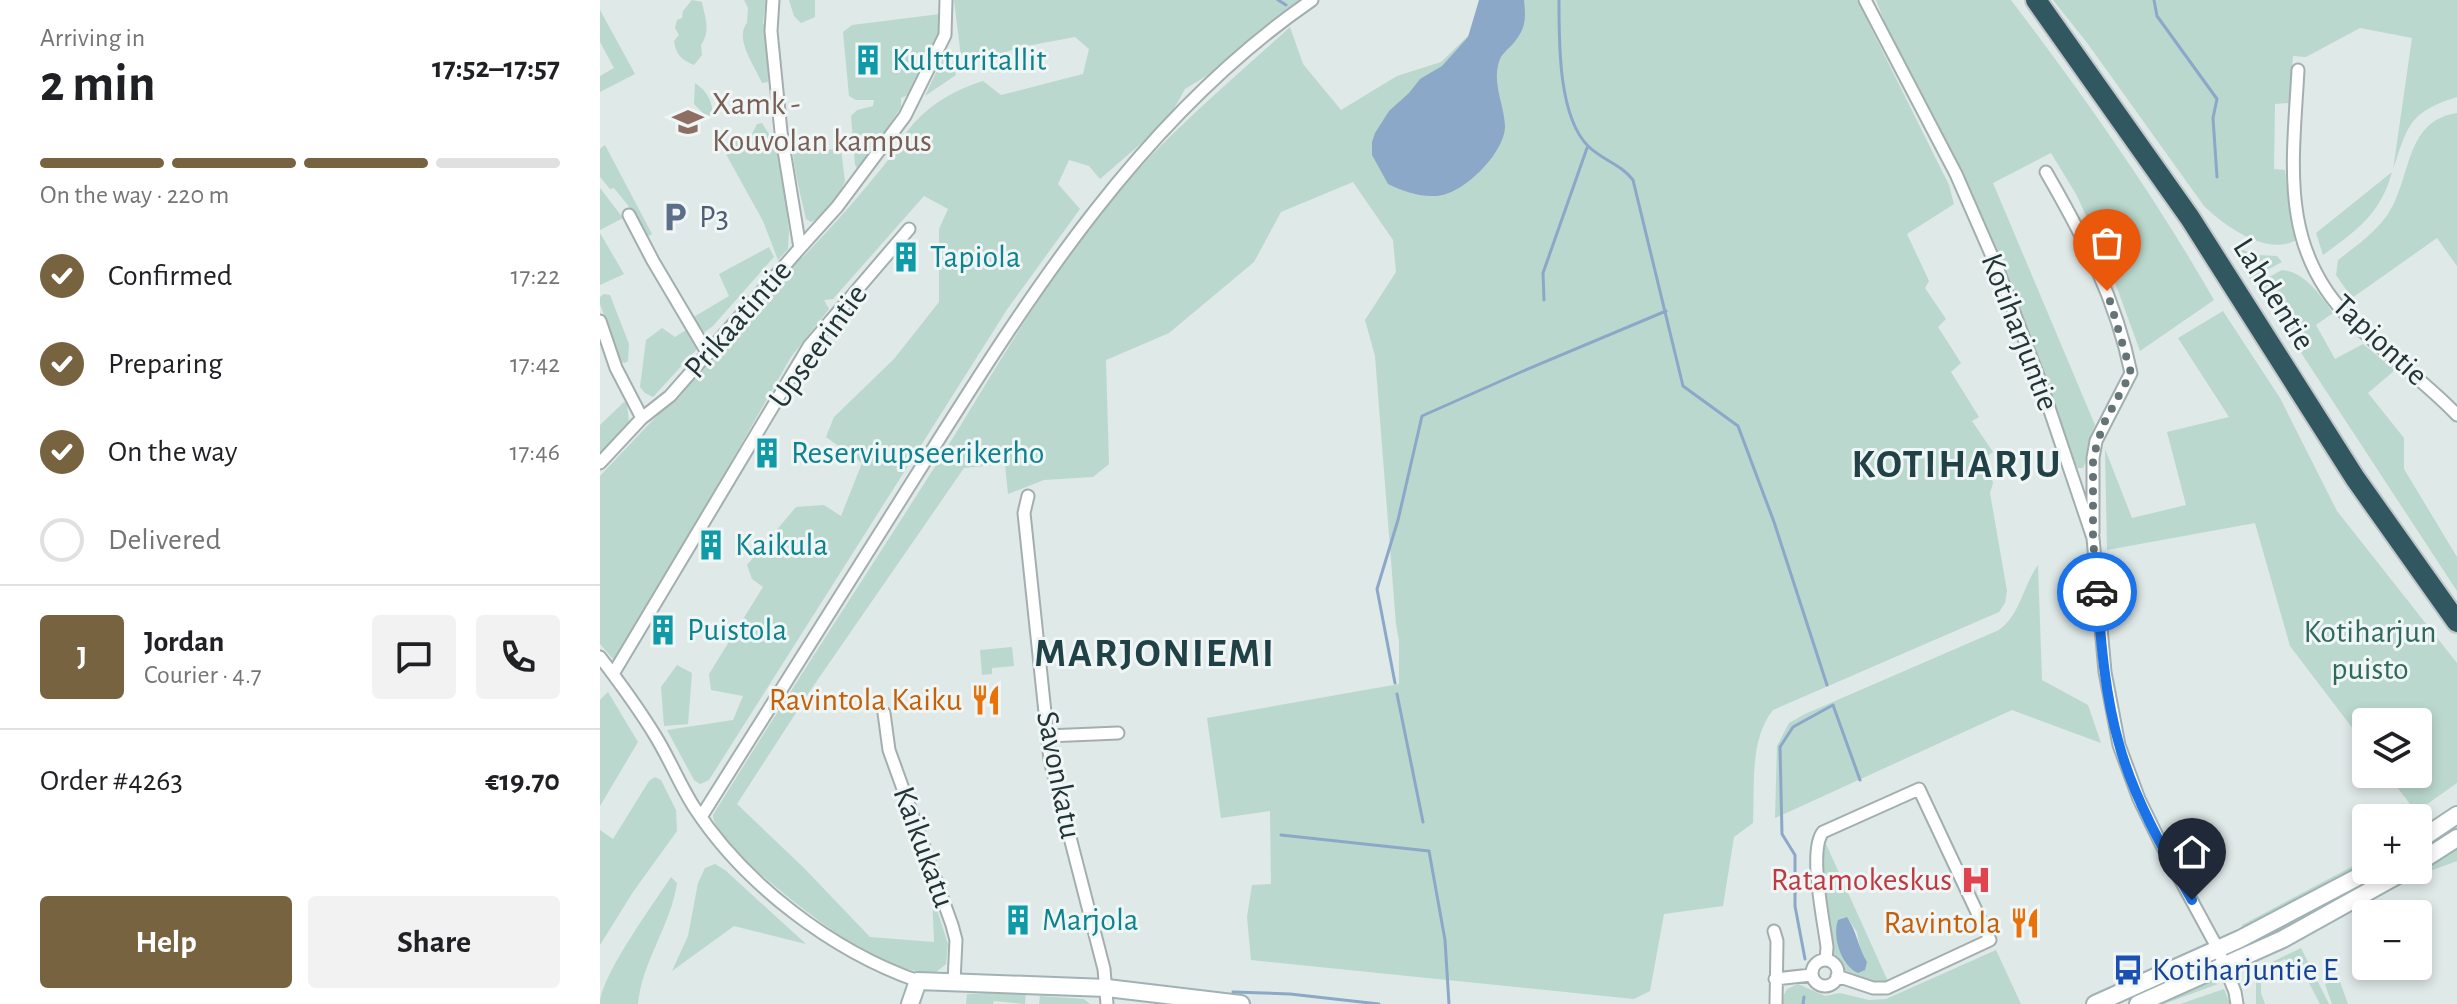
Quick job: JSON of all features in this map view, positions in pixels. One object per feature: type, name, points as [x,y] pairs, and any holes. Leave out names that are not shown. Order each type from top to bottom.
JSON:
[{"type":"highway","name":"Lahdentie","points":[[2036,0],[2190,218],[2355,478],[2457,622]]},
{"type":"main road","points":[[2432,832],[2457,815]]},
{"type":"main road","points":[[2432,854],[2457,838]]},
{"type":"main road","points":[[2095,1004],[2293,913],[2352,880]]},
{"type":"main road","points":[[2138,1004],[2283,939],[2382,884]]},
{"type":"main road","points":[[910,1004],[918,981],[1241,1004]]},
{"type":"street","name":"Prikaatintie","points":[[600,463],[642,418],[670,396],[800,248],[780,124],[771,31],[773,0]]},
{"type":"street","points":[[800,248],[837,207],[905,116],[945,35],[946,0]]},
{"type":"street","points":[[701,817],[1016,316],[1102,199],[1195,97],[1275,26],[1312,0]]},
{"type":"street","name":"Kotiharjuntie","points":[[1865,0],[1956,174],[1998,270],[2040,381],[2093,538],[2105,672],[2119,745],[2139,799],[2218,949],[2237,1004]]},
{"type":"street","name":"Tapiontie","points":[[2298,70],[2292,173],[2296,218],[2316,274],[2351,321],[2429,386],[2457,415]]},
{"type":"street","points":[[2046,172],[2098,268],[2131,373],[2096,441],[2093,458],[2093,538]]},
{"type":"street","points":[[629,215],[708,354]]},
{"type":"street","name":"Upseerintie","points":[[613,674],[809,346],[909,229]]},
{"type":"street","points":[[600,321],[616,368],[642,418]]},
{"type":"street","name":"Savonkatu","points":[[1028,496],[1024,513],[1047,736],[1107,996]]},
{"type":"street","points":[[600,657],[657,738],[701,817],[738,861],[770,892],[812,925],[862,958],[918,981]]},
{"type":"street","name":"Kaikukatu","points":[[884,713],[889,750],[956,940],[954,982]]},
{"type":"street","points":[[1047,736],[1118,733]]},
{"type":"street","points":[[1826,960],[1816,855],[1819,837],[1919,789],[1990,940],[1887,988],[1873,988],[1837,976]]},
{"type":"street","points":[[1774,931],[1777,941],[1776,1004]]},
{"type":"street","points":[[1826,960],[1836,966],[1837,976],[1831,985],[1822,987],[1815,983],[1811,975],[1816,963],[1826,960]]},
{"type":"street","points":[[1775,979],[1811,975]]},
{"type":"street","points":[[1768,1004],[1775,979]]},
{"type":"green space","points":[[692,0],[702,2],[706,24],[702,55],[694,65],[680,56],[674,41],[679,35],[675,28],[677,20],[682,18],[683,11]]},
{"type":"green space","points":[[744,0],[766,0],[763,23],[767,30],[768,82],[762,83],[744,45],[748,8]]},
{"type":"green space","points":[[789,0],[815,0],[815,17],[801,23],[794,16]]},
{"type":"green space","points":[[954,0],[1302,0],[1256,33],[1213,72],[1185,89],[1171,114],[1100,179],[1089,166],[1069,160],[1058,184],[1080,209],[1008,308],[709,780],[700,784],[694,780],[667,730],[733,720],[743,696],[711,690],[709,674],[763,587],[752,579],[747,565],[796,507],[824,505],[841,516],[862,463],[826,437],[834,417],[894,359],[939,302],[939,229],[948,209],[924,196],[833,299],[824,300],[829,309],[791,357],[621,655],[613,659],[600,644],[600,476],[717,352],[800,256],[802,258],[845,212],[921,115],[955,92],[983,81],[1001,95],[1083,74],[1089,49],[1075,37],[1021,47],[969,64],[961,57]]},
{"type":"green space","points":[[1505,0],[1857,0],[1949,185],[1954,204],[1907,234],[1929,281],[1925,288],[1946,319],[1938,327],[1961,363],[1951,372],[1979,417],[1972,421],[1993,452],[1986,457],[1993,483],[1990,493],[2007,591],[2005,603],[1999,612],[1773,710],[1765,722],[1757,749],[1753,823],[1734,837],[1723,906],[1664,914],[1650,991],[1634,999],[1251,960],[1247,917],[1252,885],[1271,884],[1270,811],[1221,818],[1207,718],[1399,684],[1399,641],[1375,356],[1365,320],[1396,272],[1393,240],[1353,182],[1281,212],[1254,262],[1169,333],[1106,360],[1109,464],[1093,477],[1044,480],[1008,494],[1005,464],[964,468],[812,688],[737,804],[870,937],[934,942],[932,894],[948,944],[946,964],[935,973],[906,969],[877,958],[801,907],[731,846],[713,815],[1027,318],[1097,218],[1142,165],[1183,124],[1290,27],[1303,64],[1341,110],[1397,76],[1441,62]]},
{"type":"green space","points":[[1876,0],[2011,0],[2117,147],[2214,300],[2140,351],[2108,263],[2076,194],[2051,153],[1993,183],[2095,425],[2083,468],[2075,464],[2047,380],[1998,256],[1938,124],[1893,44]]},
{"type":"green space","points":[[2053,0],[2457,0],[2457,97],[2429,108],[2413,122],[2393,170],[2412,38],[2360,28],[2306,57],[2293,56],[2289,103],[2275,104],[2274,169],[2285,170],[2289,208],[2298,239],[2274,245],[2261,242],[2235,230],[2204,206]]},
{"type":"green space","points":[[600,10],[635,74],[600,92],[600,76],[614,68],[600,42]]},
{"type":"green space","points":[[940,14],[938,35],[930,56],[908,95],[901,98],[901,107],[859,171],[855,165],[851,116],[857,110],[873,106],[874,100],[856,100],[849,96],[843,32],[852,25]]},
{"type":"green space","points":[[945,53],[956,75],[925,96]]},
{"type":"green space","points":[[695,83],[708,97],[713,116],[708,118],[694,104]]},
{"type":"green space","points":[[2457,113],[2457,266],[2437,238],[2352,298],[2336,275],[2338,260],[2371,233],[2388,214],[2418,139],[2427,127],[2440,118]]},
{"type":"green space","points":[[762,123],[772,139],[781,166],[789,231],[788,249],[778,260],[763,221],[722,147],[733,136],[748,142],[757,124]]},
{"type":"green space","points":[[796,124],[799,151],[841,149],[845,182],[826,210],[811,222],[806,219],[795,170],[793,133]]},
{"type":"green space","points":[[605,145],[652,234],[647,237],[635,214],[614,188],[610,189],[600,177],[600,149]]},
{"type":"green space","points":[[2392,172],[2374,211],[2357,229],[2323,255],[2316,233]]},
{"type":"green space","points":[[600,188],[623,218],[600,230]]},
{"type":"green space","points":[[600,233],[624,274],[600,285]]},
{"type":"green space","points":[[769,247],[774,257],[713,326],[702,334],[692,318],[729,296],[719,274]]},
{"type":"green space","points":[[2241,249],[2255,255],[2277,256],[2282,262],[2250,279],[2235,251]]},
{"type":"green space","points":[[2282,270],[2305,280],[2333,313],[2316,325],[2335,359],[2363,344],[2395,370],[2368,393],[2404,438],[2404,469],[2457,557],[2457,591],[2256,284]]},
{"type":"green space","points":[[610,295],[629,344],[628,361],[625,363],[621,362],[600,304],[600,297]]},
{"type":"green space","name":"Kotiharjun puisto","points":[[2223,311],[2280,398],[2337,511],[2457,663],[2457,783],[2427,804],[2410,804],[2398,788],[2432,788],[2432,708],[2352,708],[2352,728],[2290,646],[2255,523],[2107,550],[2105,449],[2132,518],[2186,505],[2167,432],[2229,417],[2178,338]]},
{"type":"green space","points":[[662,328],[675,337],[686,330],[697,349],[653,397],[640,387],[646,340]]},
{"type":"green space","points":[[624,402],[627,403],[629,424],[600,455],[600,425]]},
{"type":"green space","points":[[2038,565],[2042,680],[2088,705],[2101,743],[2012,710],[1775,818],[1777,746],[1789,723],[1999,630],[2017,608]]},
{"type":"green space","points":[[1012,647],[1014,666],[992,668],[992,674],[982,675],[980,650]]},
{"type":"green space","points":[[677,665],[692,673],[688,724],[664,726],[661,687]]},
{"type":"green space","points":[[608,692],[638,742],[600,806],[600,700]]},
{"type":"green space","points":[[655,777],[661,780],[676,810],[677,831],[600,945],[600,830],[613,839],[649,781]]},
{"type":"green space","points":[[1826,844],[1888,981],[1871,982],[1855,978],[1842,968],[1833,953],[1826,909],[1823,847]],"holes":[[[1849,920],[1857,932],[1861,952],[1838,938],[1836,932]]]},
{"type":"green space","points":[[2457,846],[2457,861],[2432,870],[2432,865]]},
{"type":"green space","points":[[715,864],[806,944],[734,926],[672,971],[688,936],[698,883],[705,868]]},
{"type":"green space","points":[[2352,866],[2352,873],[2241,932],[2242,925]]},
{"type":"green space","points":[[671,877],[677,883],[674,898],[645,973],[638,1004],[600,1004],[602,992],[618,959]]},
{"type":"green space","points":[[2359,884],[2370,884],[2248,949],[2246,943]]},
{"type":"green space","points":[[2301,948],[2329,1004],[2320,1004],[2299,964],[2290,969],[2285,959],[2261,972],[2264,977],[2261,979],[2261,993],[2265,1004],[2256,1004],[2256,970]]},
{"type":"green space","points":[[1996,950],[2021,1004],[1779,1004],[1787,989],[1798,984],[1825,996],[1840,993],[1869,1000],[1886,999]]},
{"type":"green space","points":[[2339,979],[2348,1004],[2332,1004],[2325,984]]},
{"type":"green space","points":[[2208,981],[2218,984],[2164,1004],[2152,1004]]},
{"type":"green space","points":[[2224,989],[2230,1004],[2180,1004]]},
{"type":"green space","points":[[1026,992],[1025,1004],[994,1001],[993,1004],[966,1004],[967,994]]},
{"type":"green space","points":[[1040,996],[1084,999],[1090,1004],[1039,1004]]},
{"type":"water","points":[[1479,0],[1524,0],[1522,29],[1501,57],[1498,68],[1497,84],[1505,126],[1498,148],[1470,181],[1447,194],[1423,196],[1388,184],[1372,155],[1375,133],[1389,111],[1420,79],[1442,66],[1468,37]]},
{"type":"water","points":[[1847,917],[1867,962],[1865,970],[1858,973],[1847,964],[1837,942],[1838,920]]},
{"type":"waterway","points":[[1278,0],[1286,5]]},
{"type":"waterway","points":[[1559,0],[1562,77],[1571,116],[1588,146],[1633,180],[1683,386],[1738,426],[1774,522],[1827,685]]},
{"type":"waterway","points":[[2154,0],[2157,16],[2217,99],[2213,118],[2217,177]]},
{"type":"waterway","points":[[1544,300],[1543,273],[1587,148]]},
{"type":"waterway","points":[[1395,683],[1377,589],[1398,520],[1422,416],[1666,311]]},
{"type":"waterway","points":[[1397,694],[1423,822]]},
{"type":"waterway","points":[[1805,959],[1795,906],[1795,855],[1782,834],[1780,747],[1793,727],[1833,705],[1860,780]]},
{"type":"waterway","points":[[1281,835],[1429,851],[1445,940],[1449,1004]]},
{"type":"waterway","points":[[1233,992],[1290,994],[1379,1004]]},
{"type":"waterway","points":[[1803,1004],[1804,997]]},
{"type":"way so far","points":[[2097,592],[2093,458],[2103,425],[2131,373],[2107,291]]},
{"type":"place","name":"Kultturitallit","points":[[868,60]]},
{"type":"place","name":"Xamk - Kouvolan kampus","points":[[688,122]]},
{"type":"place","name":"P3","points":[[675,217]]},
{"type":"place","name":"Tapiola","points":[[906,257]]},
{"type":"place","name":"Reserviupseerikerho","points":[[767,453]]},
{"type":"place","name":"Kaikula","points":[[711,545]]},
{"type":"place","name":"Puistola","points":[[663,630]]},
{"type":"place","name":"Ravintola Kaiku","points":[[986,700]]},
{"type":"place","name":"Ratamokeskus","points":[[1976,880]]},
{"type":"place","name":"Marjola","points":[[1018,920]]},
{"type":"place","name":"Ravintola","points":[[2025,923]]},
{"type":"place","name":"Kotiharjuntie E","points":[[2128,970]]},
{"type":"district","name":"KOTIHARJU","points":[[1957,465]]},
{"type":"district","name":"MARJONIEMI","points":[[1155,654]]},
{"type":"route","points":[[2097,592],[2105,672],[2119,745],[2139,799],[2192,900]]}]
